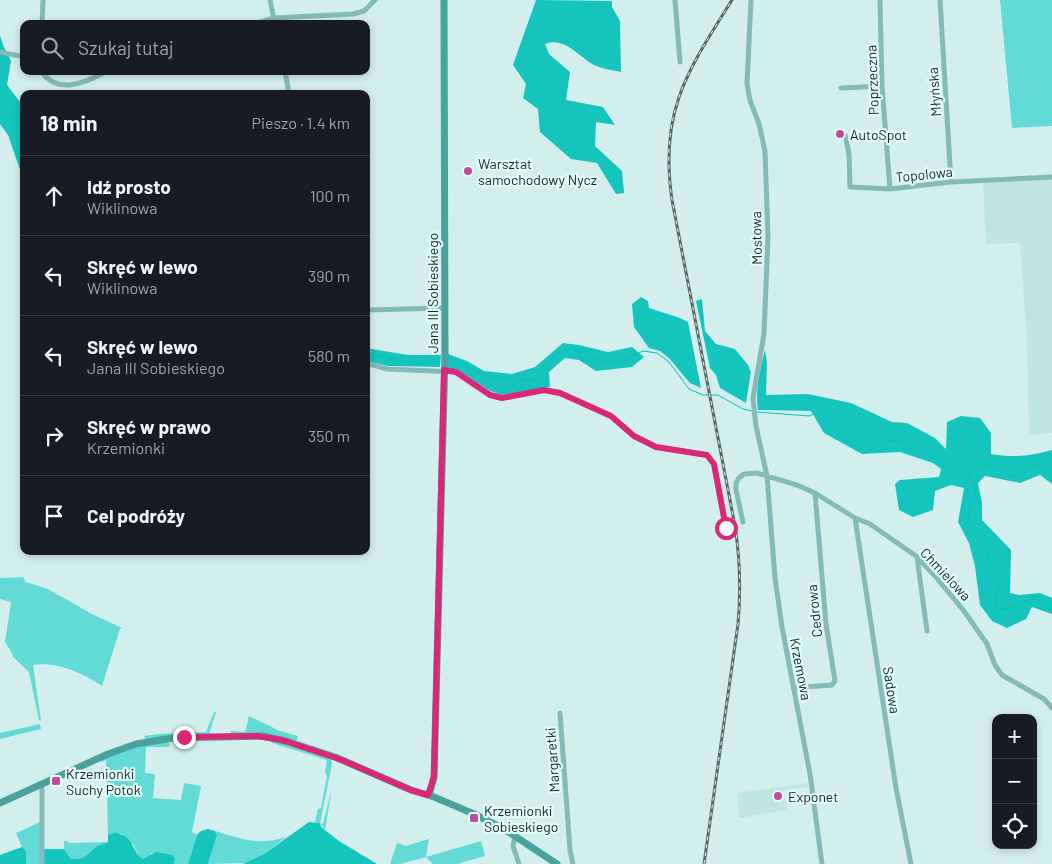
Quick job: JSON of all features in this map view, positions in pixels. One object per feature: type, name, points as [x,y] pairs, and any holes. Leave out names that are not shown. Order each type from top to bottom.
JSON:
[{"type":"street","points":[[42,20],[43,0]]},
{"type":"street","points":[[270,0],[274,20]]},
{"type":"street","points":[[285,20],[353,14],[364,11],[374,0]]},
{"type":"street","name":"Jana III Sobieskiego","points":[[428,795],[434,777],[445,354],[444,0]]},
{"type":"street","points":[[675,0],[680,62]]},
{"type":"street","name":"Mostowa","points":[[751,0],[747,84],[765,152],[768,237],[764,334],[753,398],[756,426],[767,476]]},
{"type":"street","name":"Poprzeczna","points":[[880,0],[882,86],[890,189]]},
{"type":"street","name":"Młyńska","points":[[940,0],[950,182]]},
{"type":"street","points":[[0,52],[20,56]]},
{"type":"street","points":[[45,75],[57,84],[69,85],[87,82],[100,75]]},
{"type":"street","points":[[286,75],[288,90]]},
{"type":"street","points":[[841,88],[882,86]]},
{"type":"street","name":"Topolowa","points":[[845,135],[849,154],[850,187],[890,189],[950,182],[1052,177]]},
{"type":"street","points":[[370,310],[445,308]]},
{"type":"street","points":[[370,364],[387,369],[456,372],[490,395],[502,398],[544,390],[560,393],[611,416],[634,436],[656,447],[707,455],[714,464],[726,528]]},
{"type":"street","name":"Chmielowa","points":[[743,522],[736,490],[739,478],[744,474],[757,473],[816,493],[855,518],[870,524],[917,558],[964,611],[987,644],[995,665],[1002,675],[1044,700],[1052,708]]},
{"type":"street","name":"Krzemowa","points":[[767,476],[775,578],[782,627],[810,774],[822,864]]},
{"type":"street","name":"Cedrowa","points":[[793,688],[832,685],[836,682],[826,624],[816,493]]},
{"type":"street","name":"Sadowa","points":[[855,518],[895,782],[911,864]]},
{"type":"street","points":[[917,558],[928,631]]},
{"type":"street","name":"Margaretki","points":[[560,713],[570,850],[573,864]]},
{"type":"street","points":[[0,803],[108,754],[136,744],[173,738],[257,736],[282,740],[328,755],[484,818],[515,836],[556,864]]},
{"type":"street","points":[[40,784],[42,789],[42,864]]},
{"type":"street","points":[[515,836],[513,846],[519,864]]},
{"type":"shaded area","points":[[536,0],[612,1],[612,7],[620,21],[621,72],[594,65],[565,45],[552,42],[545,44],[549,54],[570,72],[566,100],[603,107],[615,125],[596,122],[595,146],[622,171],[624,193],[616,194],[597,163],[571,159],[540,132],[538,109],[523,98],[526,84],[513,65]]},
{"type":"shaded area","points":[[1000,0],[1052,0],[1052,126],[1012,128]]},
{"type":"shaded area","points":[[0,35],[11,61],[7,85],[20,102],[20,170],[8,135],[0,124]]},
{"type":"shaded area","points":[[1052,178],[1052,433],[1029,435],[1027,340],[1020,243],[986,244],[983,183]]},
{"type":"shaded area","points":[[641,297],[648,301],[649,308],[688,322],[701,388],[690,383],[669,358],[660,351],[649,348],[634,327],[632,304]]},
{"type":"shaded area","points":[[702,299],[705,331],[716,344],[735,349],[748,365],[751,372],[746,403],[720,388],[716,375],[710,368],[696,301]]},
{"type":"shaded area","points":[[563,343],[608,352],[632,347],[644,357],[632,367],[596,371],[579,360],[565,358],[549,372],[550,387],[502,395],[490,391],[458,370],[447,368],[448,354],[467,361],[484,371],[512,374],[535,367]]},
{"type":"shaded area","points":[[370,349],[408,355],[441,355],[440,367],[388,366],[370,362]]},
{"type":"shaded area","points":[[765,350],[767,362],[766,395],[808,394],[851,403],[892,422],[907,423],[935,438],[946,449],[947,422],[961,416],[980,418],[991,433],[991,454],[1022,456],[1052,450],[1052,484],[1040,475],[1020,483],[985,476],[978,483],[982,503],[982,520],[1011,550],[1010,593],[1019,595],[1040,593],[1052,598],[1052,614],[1032,607],[1026,619],[1007,628],[992,621],[980,605],[975,566],[969,543],[958,522],[964,488],[951,485],[935,491],[933,510],[913,517],[899,510],[895,484],[900,480],[939,477],[941,469],[933,463],[900,452],[862,454],[824,433],[811,411],[758,410],[758,388]]},
{"type":"shaded area","points":[[23,577],[26,582],[48,589],[92,614],[122,628],[120,629],[102,686],[60,666],[33,665],[41,721],[39,720],[29,672],[12,656],[5,642],[11,602],[0,599],[0,578]]},
{"type":"shaded area","points":[[214,712],[216,712],[209,734],[145,739],[144,736],[159,734],[206,732]]},
{"type":"shaded area","points":[[249,716],[280,731],[298,736],[296,742],[250,733],[231,733],[231,731],[245,732]]},
{"type":"shaded area","points":[[40,724],[41,729],[0,739],[0,733]]},
{"type":"shaded area","points":[[271,740],[331,759],[332,764],[320,823],[315,822],[318,809],[321,808],[327,776],[325,772],[327,760],[272,743]]},
{"type":"shaded area","points":[[167,741],[170,744],[169,747],[146,747],[145,773],[155,774],[153,798],[181,800],[184,783],[201,786],[192,832],[197,835],[188,864],[174,864],[175,858],[152,853],[143,859],[139,857],[133,844],[121,834],[108,835],[106,760],[101,762],[101,760],[130,749]]},
{"type":"shaded area","name":"Exponet","points":[[808,783],[808,787],[783,790],[787,810],[739,818],[737,793]]},
{"type":"shaded area","points":[[332,788],[325,830],[320,823],[323,824]]},
{"type":"shaded area","points":[[40,822],[40,864],[26,864],[26,851],[22,847],[16,833]]},
{"type":"shaded area","points":[[309,822],[320,823],[321,827],[339,841],[377,864],[243,864],[264,854]]},
{"type":"shaded area","points":[[208,829],[215,831],[217,836],[208,864],[188,864],[197,835],[201,831]]},
{"type":"shaded area","points":[[215,831],[242,839],[259,841],[276,840],[286,837],[264,854],[246,863],[208,864],[217,837]]},
{"type":"shaded area","points":[[115,833],[130,840],[136,852],[143,859],[156,852],[172,855],[175,858],[174,864],[44,864],[44,849],[64,849],[71,859],[83,858],[97,846],[108,842],[108,835]]},
{"type":"shaded area","points":[[429,839],[426,857],[400,864],[390,864],[397,843],[406,846]]},
{"type":"shaded area","points":[[64,841],[69,843],[108,842],[97,846],[83,858],[71,859],[64,849]]},
{"type":"shaded area","points":[[481,841],[485,856],[460,864],[433,864],[426,857]]},
{"type":"shaded area","points":[[22,847],[26,851],[26,864],[0,864],[0,855]]},
{"type":"waterway","points":[[0,108],[20,120]]},
{"type":"waterway","points":[[450,359],[456,359],[475,371],[494,378],[511,377],[524,381],[537,380],[553,357],[561,351],[572,349],[603,361],[622,361],[643,351],[657,353],[669,362],[689,389],[703,395],[718,395],[743,409],[752,411]]},
{"type":"waterway","points":[[370,353],[388,358],[440,358]]},
{"type":"waterway","points":[[756,412],[810,416],[816,412],[822,414],[828,424],[852,444],[864,450],[874,449],[888,441],[902,440],[920,447],[959,469],[973,481],[976,493],[969,509],[968,523],[991,542],[988,559],[998,580],[997,607],[1008,609],[1033,599],[1039,600],[1052,610]]},
{"type":"waterway","points":[[966,475],[987,466],[996,467],[1016,477],[1037,466],[1052,470]]},
{"type":"railway","points":[[704,864],[738,624],[739,563],[735,526],[672,200],[669,169],[673,117],[680,94],[702,49],[732,0]]},
{"type":"place","name":"AutoSpot","points":[[840,134]]},
{"type":"place","name":"Warsztat samochodowy Nycz","points":[[468,171]]},
{"type":"place","name":"Krzemionki Suchy Potok","points":[[56,781]]},
{"type":"place","name":"Exponet","points":[[778,796]]},
{"type":"place","name":"Krzemionki Sobieskiego","points":[[474,818]]},
{"type":"route","points":[[184,737],[270,737],[342,760],[411,790],[428,795],[434,777],[444,370],[456,372],[470,379],[490,395],[502,398],[544,390],[560,393],[611,416],[634,436],[656,447],[707,455],[714,464],[726,528]]}]
